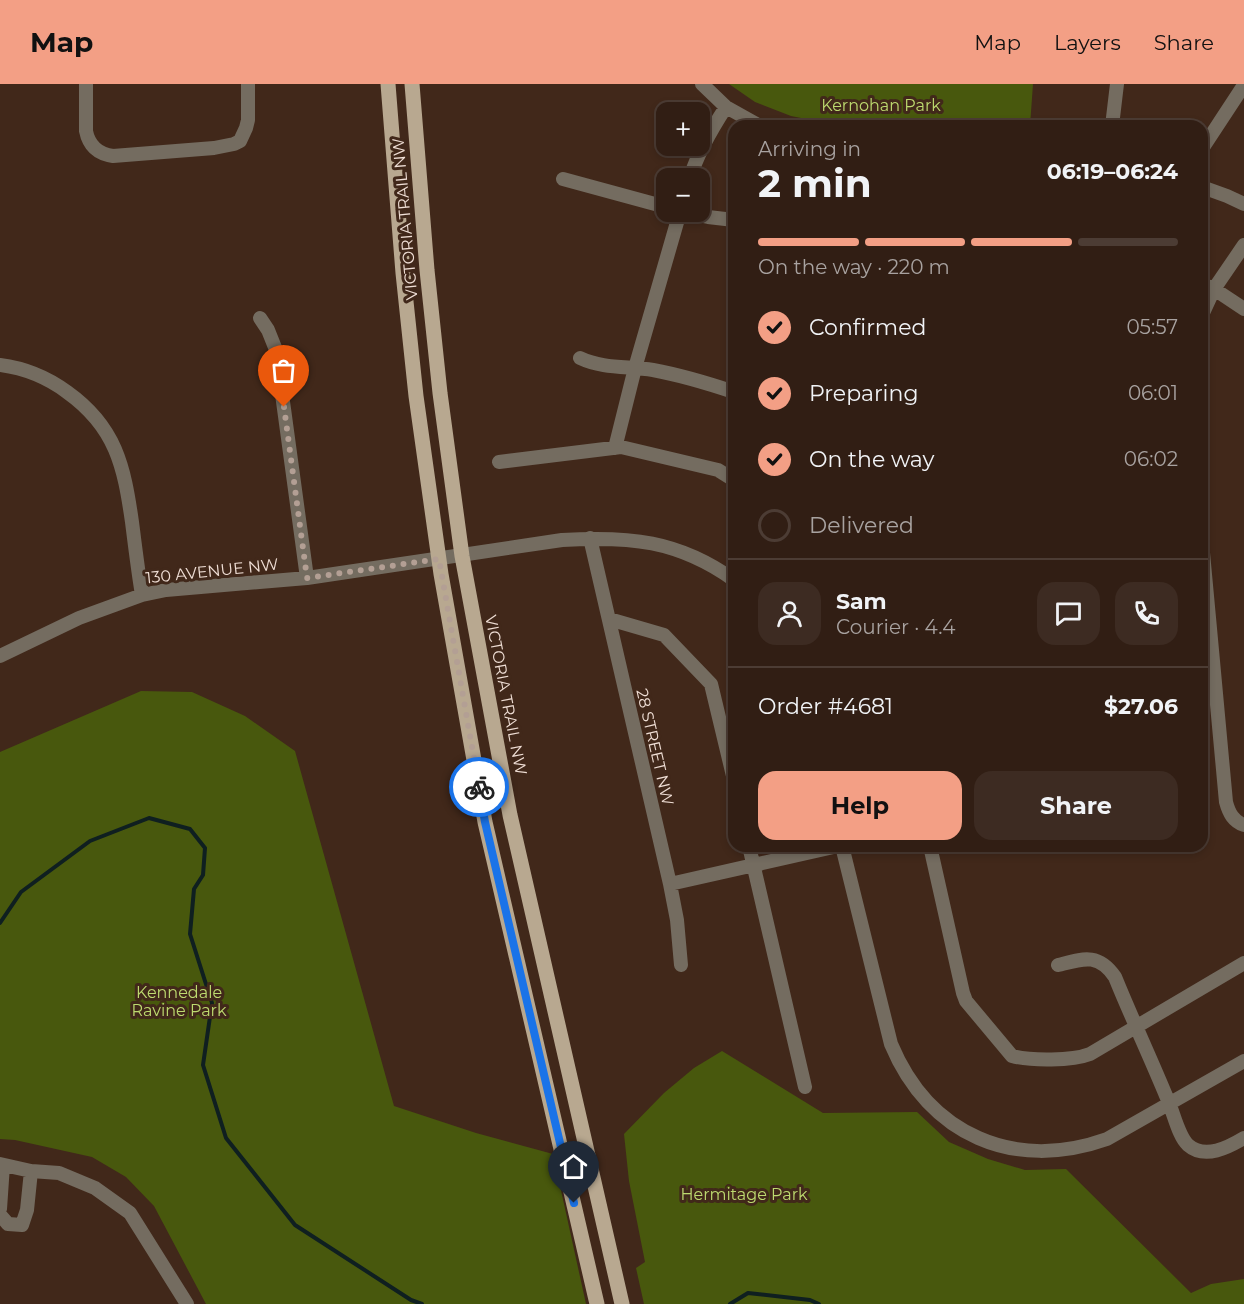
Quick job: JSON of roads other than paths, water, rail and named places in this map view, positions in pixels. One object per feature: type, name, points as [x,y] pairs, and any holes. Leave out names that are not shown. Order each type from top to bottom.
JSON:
[{"type":"main road","name":"VICTORIA TRAIL NW","points":[[388,84],[402,261],[416,396],[439,559],[485,822],[597,1304]]},
{"type":"main road","name":"VICTORIA TRAIL NW","points":[[412,84],[436,359],[462,556],[510,814],[622,1304]]},
{"type":"street","points":[[86,84],[87,137],[97,151],[113,156],[227,147],[240,141],[248,120],[248,84]]},
{"type":"street","points":[[702,84],[726,107],[749,120]]},
{"type":"street","points":[[1113,120],[1117,84]]},
{"type":"street","points":[[1208,140],[1244,85]]},
{"type":"street","points":[[694,168],[712,128],[726,107]]},
{"type":"street","points":[[563,179],[656,204]]},
{"type":"street","points":[[1208,189],[1244,204]]},
{"type":"street","points":[[710,217],[728,219]]},
{"type":"street","points":[[615,448],[635,368],[678,222]]},
{"type":"street","points":[[1244,245],[1208,286],[1244,309]]},
{"type":"street","points":[[260,318],[276,350],[307,578]]},
{"type":"street","points":[[580,358],[601,366],[635,368],[683,377],[728,390]]},
{"type":"street","points":[[0,366],[27,371],[62,387],[80,401],[105,430],[120,459],[127,486],[141,595]]},
{"type":"street","points":[[500,462],[621,447],[718,471],[728,477]]},
{"type":"street","name":"130 AVENUE NW","points":[[0,656],[79,618],[141,595],[166,590],[307,578],[535,543],[590,538],[628,539],[665,546],[700,559],[728,576]]},
{"type":"street","name":"28 STREET NW","points":[[590,538],[670,884],[677,920],[681,965]]},
{"type":"street","points":[[1208,607],[1226,802],[1229,813],[1241,824]]},
{"type":"street","points":[[609,620],[664,635],[711,684],[728,755]]},
{"type":"street","points":[[750,852],[805,1087]]},
{"type":"street","points":[[670,884],[810,852]]},
{"type":"street","points":[[843,852],[891,1044],[906,1076],[928,1104],[956,1126],[987,1142],[1021,1150],[1073,1149],[1107,1139],[1244,1061]]},
{"type":"street","points":[[931,852],[963,993],[966,1000],[1012,1056],[1021,1059],[1072,1058],[1090,1054],[1244,963]]},
{"type":"street","points":[[1058,965],[1091,959],[1110,969],[1182,1136],[1188,1145],[1196,1150],[1216,1151],[1244,1138]]},
{"type":"street","points":[[0,1209],[2,1165],[59,1173],[95,1188],[130,1213],[188,1304]]},
{"type":"street","points":[[0,1215],[9,1224],[22,1225],[27,1210],[32,1171]]},
{"type":"waterway","points":[[0,923],[21,892],[90,841],[149,818],[190,829],[205,848],[203,875],[194,889],[190,934],[212,1003],[203,1065],[226,1138],[295,1225],[411,1300],[422,1304]]},
{"type":"waterway","points":[[730,1304],[748,1293],[810,1300],[819,1304]]},
{"type":"park label","name":"Kernohan Park","points":[[881,105]]},
{"type":"park label","name":"Kennedale Ravine Park","points":[[179,1001]]},
{"type":"park label","name":"Hermitage Park","points":[[744,1194]]}]
